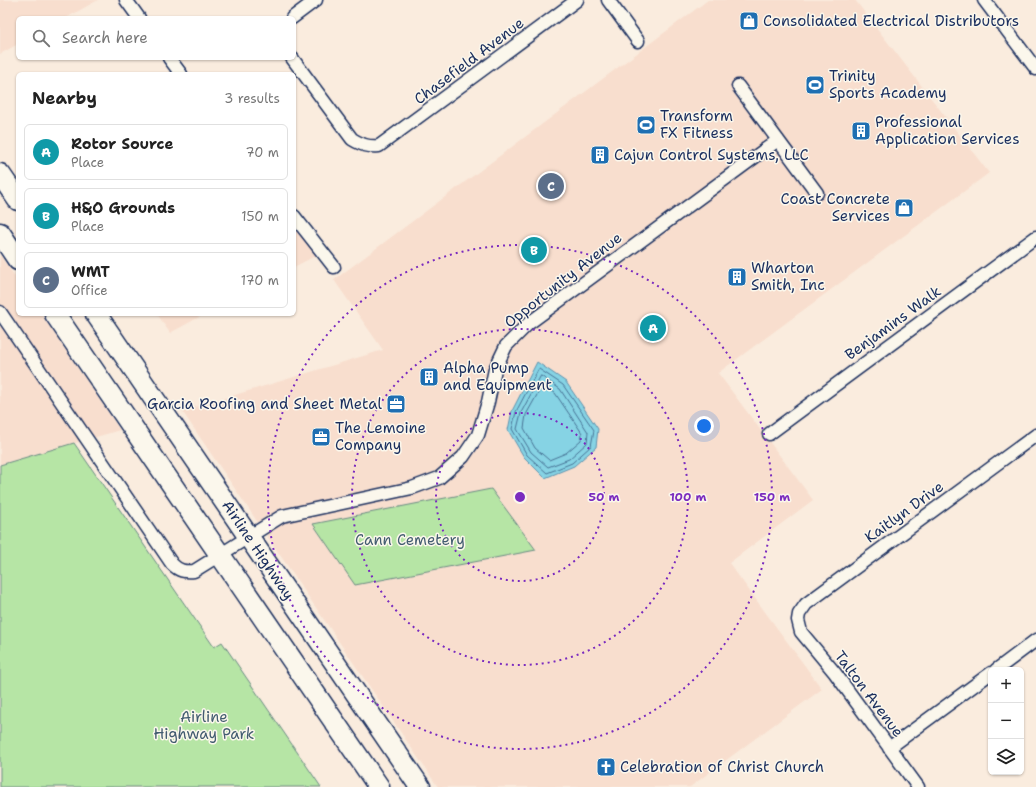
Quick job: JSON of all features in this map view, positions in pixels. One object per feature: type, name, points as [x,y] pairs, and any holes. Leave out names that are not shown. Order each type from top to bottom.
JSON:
[{"type":"highway","points":[[0,174],[16,197]]},
{"type":"highway","points":[[0,233],[16,257]]},
{"type":"highway","points":[[56,316],[379,787]]},
{"type":"highway","name":"Airline Highway","points":[[97,316],[420,787]]},
{"type":"street","points":[[126,0],[138,16]]},
{"type":"street","points":[[294,16],[316,0]]},
{"type":"street","name":"Chasefield Avenue","points":[[293,60],[352,139],[368,147],[379,146],[577,0]]},
{"type":"street","points":[[608,0],[638,41]]},
{"type":"street","points":[[984,0],[1036,69]]},
{"type":"street","points":[[170,60],[180,72]]},
{"type":"street","points":[[738,86],[817,193]]},
{"type":"street","name":"Opportunity Avenue","points":[[0,312],[172,564],[178,570],[186,572],[194,571],[282,516],[412,488],[439,478],[463,457],[478,435],[488,402],[495,369],[506,346],[528,324],[778,140]]},
{"type":"street","points":[[296,219],[334,268]]},
{"type":"street","name":"Benjamins Walk","points":[[769,434],[1036,237]]},
{"type":"street","name":"Kaitlyn Drive","points":[[798,620],[799,614],[806,604],[1036,435]]},
{"type":"street","name":"Talton Avenue","points":[[798,620],[801,632],[807,641],[835,673],[918,787]]},
{"type":"street","points":[[1000,667],[1036,640]]},
{"type":"street","points":[[889,748],[988,676]]},
{"type":"shaded area","points":[[0,0],[98,0],[70,16],[16,16],[16,45],[0,54]]},
{"type":"shaded area","points":[[708,0],[855,0],[989,173],[718,373],[813,500],[729,563],[822,689],[690,787],[438,787],[182,411],[383,350],[334,280]]},
{"type":"shaded area","points":[[296,229],[317,255],[296,266]]},
{"type":"shaded area","points":[[0,255],[16,278],[16,316],[42,316],[120,430],[0,465]]},
{"type":"shaded area","points":[[158,316],[201,316],[170,333]]},
{"type":"green space","name":"Airline Highway Park","points":[[74,443],[214,647],[222,642],[321,787],[0,787],[0,465]]},
{"type":"green space","name":"Cann Cemetery","points":[[491,489],[536,550],[355,585],[313,524]]},
{"type":"water","points":[[537,362],[566,382],[598,429],[596,447],[574,466],[545,478],[524,457],[508,430],[512,411]]},
{"type":"place","name":"Consolidated Electrical Distributors","points":[[749,21]]},
{"type":"place","name":"Trinity Sports Academy","points":[[815,85]]},
{"type":"place","name":"Transform FX Fitness","points":[[646,125]]},
{"type":"place","name":"Professional Application Services","points":[[861,131]]},
{"type":"place","name":"Cajun Control Systems, LLC","points":[[600,155]]},
{"type":"place","name":"WMT","points":[[551,186]]},
{"type":"place","name":"Coast Concrete Services","points":[[904,208]]},
{"type":"place","name":"H&O Grounds","points":[[534,250]]},
{"type":"place","name":"Wharton Smith, Inc","points":[[737,277]]},
{"type":"place","name":"Rotor Source","points":[[653,328]]},
{"type":"place","name":"Alpha Pump and Equipment","points":[[429,377]]},
{"type":"place","name":"Garcia Roofing and Sheet Metal","points":[[396,404]]},
{"type":"place","name":"The Lemoine Company","points":[[321,437]]},
{"type":"place","name":"Celebration of Christ Church","points":[[606,767]]}]
